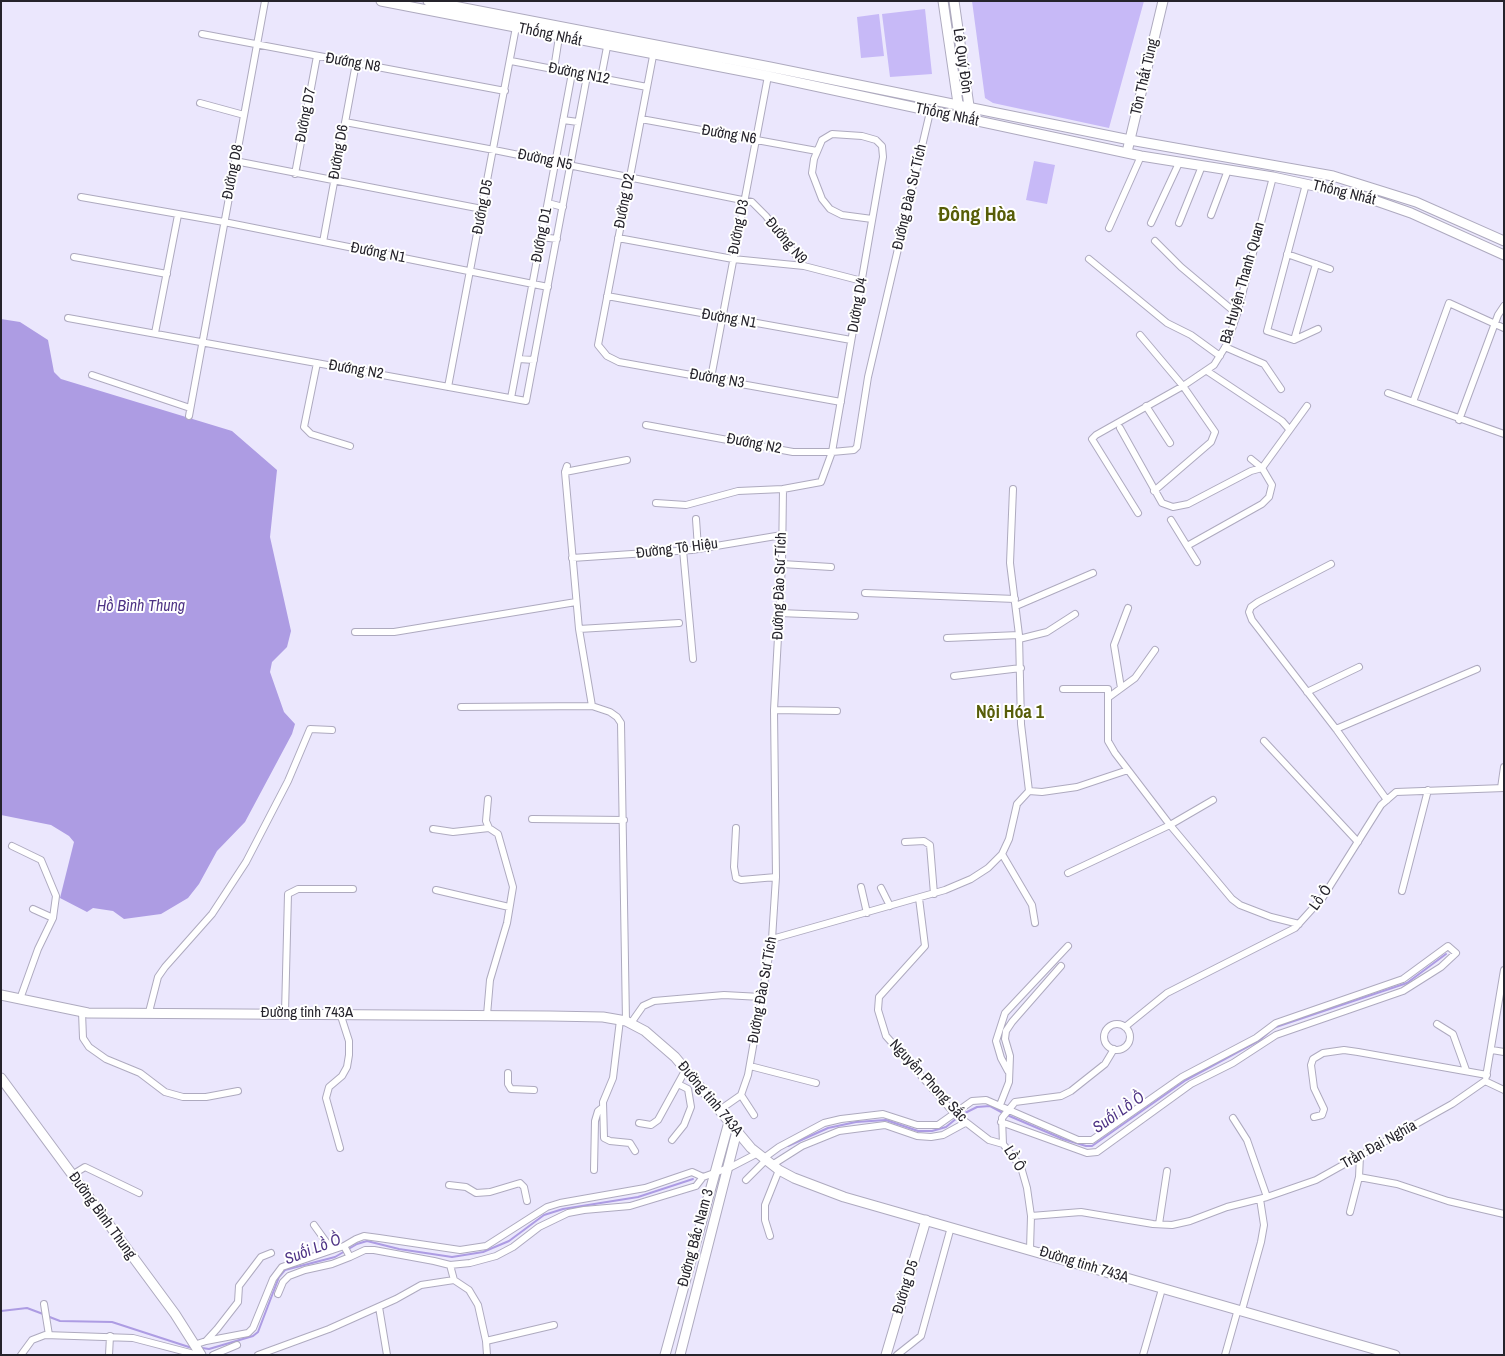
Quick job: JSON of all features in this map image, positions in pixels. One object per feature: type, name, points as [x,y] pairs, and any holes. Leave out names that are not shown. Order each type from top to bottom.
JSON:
[{"type":"main road","name":"Thống Nhất","points":[[382,1],[654,45],[1130,140],[1333,176],[1416,202],[1504,241]]},
{"type":"main road","name":"Thống Nhất","points":[[428,1],[518,23],[559,37],[768,76],[1142,156],[1273,177],[1365,197],[1411,213],[1504,255]]},
{"type":"main road","name":"Lê Quý Đôn","points":[[943,1],[960,117]]},
{"type":"main road","name":"Lê Quý Đôn","points":[[954,1],[971,120]]},
{"type":"main road","name":"Tôn Thất Tùng","points":[[1127,152],[1163,1]]},
{"type":"main road","points":[[653,56],[654,45]]},
{"type":"main road","points":[[768,76],[770,67]]},
{"type":"main road","name":"Đường tỉnh 743A","points":[[1,995],[82,1012],[487,1015],[603,1017],[625,1021],[660,1043],[686,1068],[721,1109],[729,1122],[768,1161],[823,1190],[1162,1289],[1240,1309],[1366,1351],[1395,1355]]},
{"type":"main road","name":"Đường Bình Thung","points":[[1,1078],[175,1314],[198,1351]]},
{"type":"main road","name":"Đường Bắc Nam 3","points":[[666,1355],[729,1122]]},
{"type":"main road","name":"Đường Bắc Nam 3","points":[[680,1355],[725,1169],[737,1131]]},
{"type":"main road","name":"Đường D5","points":[[886,1355],[926,1220]]},
{"type":"street","name":"Đường D8","points":[[189,416],[201,342],[265,1]]},
{"type":"street","name":"Đướng D5","points":[[448,387],[518,23]]},
{"type":"street","name":"Đướng N8","points":[[202,34],[505,90]]},
{"type":"street","points":[[554,69],[559,37]]},
{"type":"street","points":[[601,78],[607,47]]},
{"type":"street","name":"Đường D7","points":[[295,174],[317,56]]},
{"type":"street","name":"Đường D2","points":[[598,345],[653,56]]},
{"type":"street","name":"Đường N12","points":[[512,61],[647,87]]},
{"type":"street","name":"Đường D6","points":[[323,242],[356,63]]},
{"type":"street","name":"Đướng D1","points":[[511,398],[572,73]]},
{"type":"street","name":"Đướng D1","points":[[526,401],[587,76]]},
{"type":"street","name":"Đường D3","points":[[711,378],[768,76]]},
{"type":"street","points":[[200,103],[244,116]]},
{"type":"street","name":"Đường Đào Sư Tích","points":[[832,452],[854,450],[858,444],[868,377],[930,112]]},
{"type":"street","points":[[563,120],[578,122]]},
{"type":"street","name":"Đường N6","points":[[641,120],[817,151]]},
{"type":"street","name":"Đường N5","points":[[345,122],[744,200]]},
{"type":"street","name":"Dường D4","points":[[817,151],[822,140],[832,134],[862,136],[876,140],[882,146],[883,157],[832,452]]},
{"type":"street","points":[[817,151],[812,173],[822,198],[830,209],[850,217],[872,219]]},
{"type":"street","points":[[1109,228],[1142,156]]},
{"type":"street","points":[[236,161],[482,209]]},
{"type":"street","points":[[1151,223],[1178,163]]},
{"type":"street","points":[[1179,223],[1202,166]]},
{"type":"street","points":[[1211,215],[1228,170]]},
{"type":"street","name":"Bà Huyện Thanh Quan","points":[[1138,513],[1092,440],[1096,435],[1207,371],[1220,356],[1237,314],[1273,177]]},
{"type":"street","points":[[1306,184],[1267,331],[1294,340],[1318,329]]},
{"type":"street","name":"Đướng N1","points":[[81,197],[224,222],[533,283]]},
{"type":"street","name":"Đường N9","points":[[744,200],[758,206],[804,266],[862,281]]},
{"type":"street","points":[[548,203],[563,207]]},
{"type":"street","points":[[155,333],[178,215]]},
{"type":"street","points":[[541,236],[557,239]]},
{"type":"street","points":[[618,238],[733,259],[804,266]]},
{"type":"street","points":[[1155,241],[1181,267],[1237,314]]},
{"type":"street","points":[[1287,254],[1330,269]]},
{"type":"street","points":[[74,257],[167,274]]},
{"type":"street","points":[[1089,259],[1167,323],[1191,335],[1220,356]]},
{"type":"street","points":[[1294,340],[1316,264]]},
{"type":"street","points":[[533,283],[548,287]]},
{"type":"street","name":"Đường N1","points":[[607,296],[852,340]]},
{"type":"street","points":[[1413,402],[1449,303],[1504,328]]},
{"type":"street","points":[[1459,420],[1504,306]]},
{"type":"street","name":"Đướng N2","points":[[68,318],[526,401]]},
{"type":"street","points":[[1140,335],[1183,386],[1210,422],[1215,435],[1211,442],[1154,491]]},
{"type":"street","name":"Đường N3","points":[[598,345],[607,356],[619,362],[841,402]]},
{"type":"street","points":[[1225,347],[1264,364],[1281,389]]},
{"type":"street","points":[[519,359],[534,360]]},
{"type":"street","points":[[317,364],[304,427],[311,434],[350,446]]},
{"type":"street","points":[[1207,371],[1282,422],[1289,429]]},
{"type":"street","points":[[92,375],[190,408]]},
{"type":"street","points":[[1388,393],[1459,420],[1504,434]]},
{"type":"street","points":[[1146,406],[1170,443]]},
{"type":"street","points":[[1120,428],[1162,503],[1173,507],[1188,504],[1251,470],[1262,468],[1279,448],[1289,429],[1292,428],[1307,406]]},
{"type":"street","name":"Đướng N2","points":[[646,425],[793,452],[832,452]]},
{"type":"street","points":[[656,503],[686,505],[738,491],[783,489],[821,482],[832,452]]},
{"type":"street","points":[[1187,546],[1269,498],[1272,485],[1262,468],[1251,459]]},
{"type":"street","points":[[592,706],[578,629],[566,469],[627,460]]},
{"type":"street","name":"Đường Đào Sư Tích","points":[[741,1095],[750,1066],[772,939],[776,877],[774,710],[782,564],[783,489]]},
{"type":"street","points":[[772,939],[934,894],[971,879],[988,868],[1002,854],[1009,839],[1017,804],[1029,791],[1021,724],[1019,637],[1010,563],[1013,489]]},
{"type":"street","points":[[696,519],[698,548]]},
{"type":"street","points":[[1171,520],[1196,562]]},
{"type":"street","name":"Đường Tô Hiệu","points":[[572,558],[683,550],[782,535]]},
{"type":"street","points":[[683,550],[693,659]]},
{"type":"street","points":[[782,564],[831,567]]},
{"type":"street","points":[[1331,564],[1258,602],[1251,607],[1249,612],[1252,620],[1336,729],[1387,800],[1396,792],[1502,788],[1504,767]]},
{"type":"street","points":[[865,593],[1015,602],[1094,573]]},
{"type":"street","points":[[355,632],[394,632],[576,602]]},
{"type":"street","points":[[1121,688],[1114,645],[1128,608]]},
{"type":"street","points":[[780,613],[855,616]]},
{"type":"street","points":[[947,638],[1019,637],[1047,632],[1075,614]]},
{"type":"street","points":[[578,629],[679,623]]},
{"type":"street","points":[[1109,697],[1140,673],[1155,650]]},
{"type":"street","points":[[1307,692],[1359,666]]},
{"type":"street","points":[[954,676],[1021,668]]},
{"type":"street","points":[[1336,729],[1476,670]]},
{"type":"street","points":[[1063,689],[1106,688],[1109,697],[1106,730],[1108,741],[1170,825],[1240,905],[1271,917],[1299,924]]},
{"type":"street","points":[[460,707],[592,706],[610,712],[621,723],[624,820],[625,1021],[613,1078],[603,1106],[604,1138]]},
{"type":"street","points":[[774,710],[837,711]]},
{"type":"street","points":[[149,1012],[158,977],[164,967],[212,914],[246,862],[288,781],[310,729],[332,730]]},
{"type":"street","points":[[1264,741],[1358,842]]},
{"type":"street","points":[[1029,791],[1042,792],[1077,787],[1128,770]]},
{"type":"street","points":[[1402,891],[1428,790]]},
{"type":"street","points":[[487,1015],[490,980],[507,923],[512,887],[510,873],[498,834],[489,828],[485,816],[488,799]]},
{"type":"street","points":[[1068,873],[1170,825],[1214,800]]},
{"type":"street","name":"Lồ Ô","points":[[1114,1049],[1105,1042],[1105,1030],[1116,1024],[1125,1027],[1167,993],[1288,933],[1299,924],[1323,897],[1387,800]]},
{"type":"street","points":[[532,819],[624,820]]},
{"type":"street","points":[[432,829],[453,832],[489,828]]},
{"type":"street","points":[[736,828],[734,874],[736,878],[741,880],[776,877]]},
{"type":"street","points":[[906,842],[924,841],[930,845],[934,894]]},
{"type":"street","points":[[12,846],[41,860],[56,896],[53,918],[38,950],[20,999]]},
{"type":"street","points":[[1002,854],[1032,905],[1035,923]]},
{"type":"street","points":[[861,887],[867,913]]},
{"type":"street","points":[[880,888],[890,906]]},
{"type":"street","points":[[285,1013],[288,894],[298,889],[353,889]]},
{"type":"street","points":[[436,890],[509,907]]},
{"type":"street","name":"Nguyễn Phong Sắc","points":[[919,898],[925,946],[878,997],[878,1010],[889,1042],[960,1118],[990,1140],[1003,1144]]},
{"type":"street","points":[[33,909],[53,918]]},
{"type":"street","points":[[1008,1072],[996,1041],[1006,1013],[1068,946]]},
{"type":"street","points":[[1004,1116],[1078,1140],[1092,1140],[1182,1077],[1256,1038],[1276,1023],[1327,1011],[1403,991],[1441,967],[1456,952],[1448,946],[1403,979],[1327,1011],[1276,1035],[1233,1063],[1191,1084],[1097,1152],[1086,1153],[1004,1116],[1000,1105],[1006,1094],[1010,1056],[1005,1040],[1006,1031],[1061,966]]},
{"type":"street","points":[[1486,1078],[1501,1015],[1504,970]]},
{"type":"street","points":[[625,1021],[643,1006],[654,1000],[724,995],[761,997]]},
{"type":"street","points":[[82,1012],[83,1038],[88,1047],[106,1059],[140,1073],[165,1092],[184,1097],[206,1097],[238,1090]]},
{"type":"street","points":[[340,1013],[348,1041],[349,1055],[347,1067],[342,1076],[329,1087],[326,1098],[340,1148]]},
{"type":"street","points":[[1437,1024],[1454,1034],[1466,1070]]},
{"type":"street","points":[[1004,1116],[1016,1102],[1061,1096],[1071,1091],[1105,1064],[1114,1049],[1124,1048],[1129,1041],[1129,1033],[1125,1027]]},
{"type":"street","points":[[1314,1117],[1322,1114],[1324,1109],[1314,1088],[1311,1065],[1313,1059],[1323,1053],[1344,1050],[1466,1070],[1486,1078],[1504,1090]]},
{"type":"street","points":[[1492,1050],[1504,1052]]},
{"type":"street","points":[[750,1066],[816,1083]]},
{"type":"street","points":[[639,1123],[654,1124],[686,1068]]},
{"type":"street","points":[[508,1073],[508,1084],[511,1089],[534,1090]]},
{"type":"street","name":"Trần Đại Nghĩa","points":[[1031,1216],[1080,1212],[1159,1224],[1172,1225],[1190,1221],[1227,1207],[1264,1198],[1316,1180],[1452,1104],[1486,1078]]},
{"type":"street","points":[[672,1140],[684,1125],[691,1107],[688,1089],[678,1084]]},
{"type":"street","points":[[721,1109],[741,1095],[754,1115]]},
{"type":"street","points":[[746,1180],[790,1141],[824,1123],[883,1114],[909,1128],[931,1136],[943,1134],[960,1118],[972,1101],[986,1100],[1000,1105]]},
{"type":"street","points":[[594,1170],[595,1121],[598,1111],[603,1106]]},
{"type":"street","name":"Lồ Ô","points":[[1004,1116],[1003,1144],[1017,1160],[1024,1174],[1031,1216],[1030,1249]]},
{"type":"street","points":[[278,1294],[283,1282],[289,1276],[332,1264],[365,1250],[374,1250],[450,1265],[470,1263],[496,1256],[513,1247],[538,1227],[568,1214],[584,1210],[630,1206],[696,1186],[703,1177],[725,1169],[768,1161],[838,1131],[886,1125],[909,1128],[938,1125],[960,1118]]},
{"type":"street","points":[[1224,1355],[1261,1242],[1264,1225],[1264,1198],[1247,1140],[1232,1118]]},
{"type":"street","points":[[594,1141],[604,1138],[610,1141],[630,1143],[635,1151]]},
{"type":"street","points":[[1350,1212],[1359,1177],[1360,1156]]},
{"type":"street","points":[[768,1161],[765,1220],[770,1236]]},
{"type":"street","points":[[72,1175],[85,1167],[139,1193]]},
{"type":"street","points":[[1159,1224],[1167,1171]]},
{"type":"street","points":[[206,1341],[248,1333],[253,1328],[273,1279],[282,1267],[344,1246],[364,1236],[460,1250],[486,1246],[547,1207],[560,1202],[645,1188],[692,1172],[703,1177]]},
{"type":"street","points":[[1359,1177],[1397,1184],[1448,1201],[1504,1214]]},
{"type":"street","points":[[449,1185],[466,1186],[476,1193],[520,1183],[524,1187],[527,1201]]},
{"type":"street","points":[[314,1225],[332,1250]]},
{"type":"street","points":[[897,1355],[900,1350],[921,1336],[950,1227]]},
{"type":"street","points":[[344,1246],[349,1256]]},
{"type":"street","points":[[21,1355],[32,1340],[50,1335],[110,1336],[198,1351],[238,1302],[239,1286],[261,1257],[271,1253]]},
{"type":"street","points":[[450,1265],[454,1280]]},
{"type":"street","points":[[258,1355],[329,1329],[379,1307],[421,1285],[454,1280],[463,1284],[474,1296],[486,1341],[487,1355]]},
{"type":"street","points":[[1143,1355],[1162,1289]]},
{"type":"street","points":[[44,1307],[50,1335]]},
{"type":"street","points":[[379,1307],[387,1355]]},
{"type":"street","points":[[486,1341],[554,1325]]},
{"type":"street","points":[[109,1355],[110,1336]]},
{"type":"street","points":[[213,1355],[237,1345]]},
{"type":"shaded area","points":[[972,1],[1144,1],[1109,128],[993,103],[985,98]]},
{"type":"shaded area","points":[[925,9],[932,74],[890,77],[882,14]]},
{"type":"shaded area","points":[[879,14],[884,56],[861,58],[857,17]]},
{"type":"shaded area","points":[[1034,161],[1055,165],[1047,204],[1026,200]]},
{"type":"water","name":"Hồ Bình Thung","points":[[1,319],[20,322],[48,340],[54,372],[61,379],[232,431],[277,470],[270,537],[291,631],[287,647],[272,662],[270,672],[284,712],[295,724],[292,734],[245,822],[217,851],[199,884],[188,898],[161,914],[124,919],[113,911],[93,908],[87,912],[60,898],[74,842],[69,836],[51,825],[1,815]]},
{"type":"waterway","name":"Suối Lồ Ồ","points":[[1273,1028],[1407,983],[1446,954]]},
{"type":"waterway","name":"Suối Lồ Ồ","points":[[1007,1115],[1063,1139],[1092,1146],[1186,1080],[1260,1040],[1269,1032]]},
{"type":"waterway","name":"Suối Lồ Ồ","points":[[961,1115],[977,1107],[990,1106],[1003,1113]]},
{"type":"waterway","name":"Suối Lồ Ồ","points":[[788,1146],[828,1128],[856,1122],[886,1120],[918,1131],[932,1131],[946,1127],[957,1118]]},
{"type":"waterway","name":"Suối Lồ Ồ","points":[[202,1348],[209,1349],[253,1336],[258,1332],[279,1277],[285,1270],[335,1257],[357,1244],[367,1241],[399,1249],[452,1257],[483,1252],[509,1241],[544,1215],[563,1209],[638,1197],[693,1179]]},
{"type":"waterway","name":"Suối Lồ Ồ","points":[[1,1311],[27,1308],[43,1314]]},
{"type":"waterway","name":"Suối Lồ Ồ","points":[[47,1316],[60,1321],[112,1322],[192,1348]]},
{"type":"district","name":"Đông Hòa","points":[[977,216]]},
{"type":"district","name":"Nội Hóa 1","points":[[1010,713]]}]
